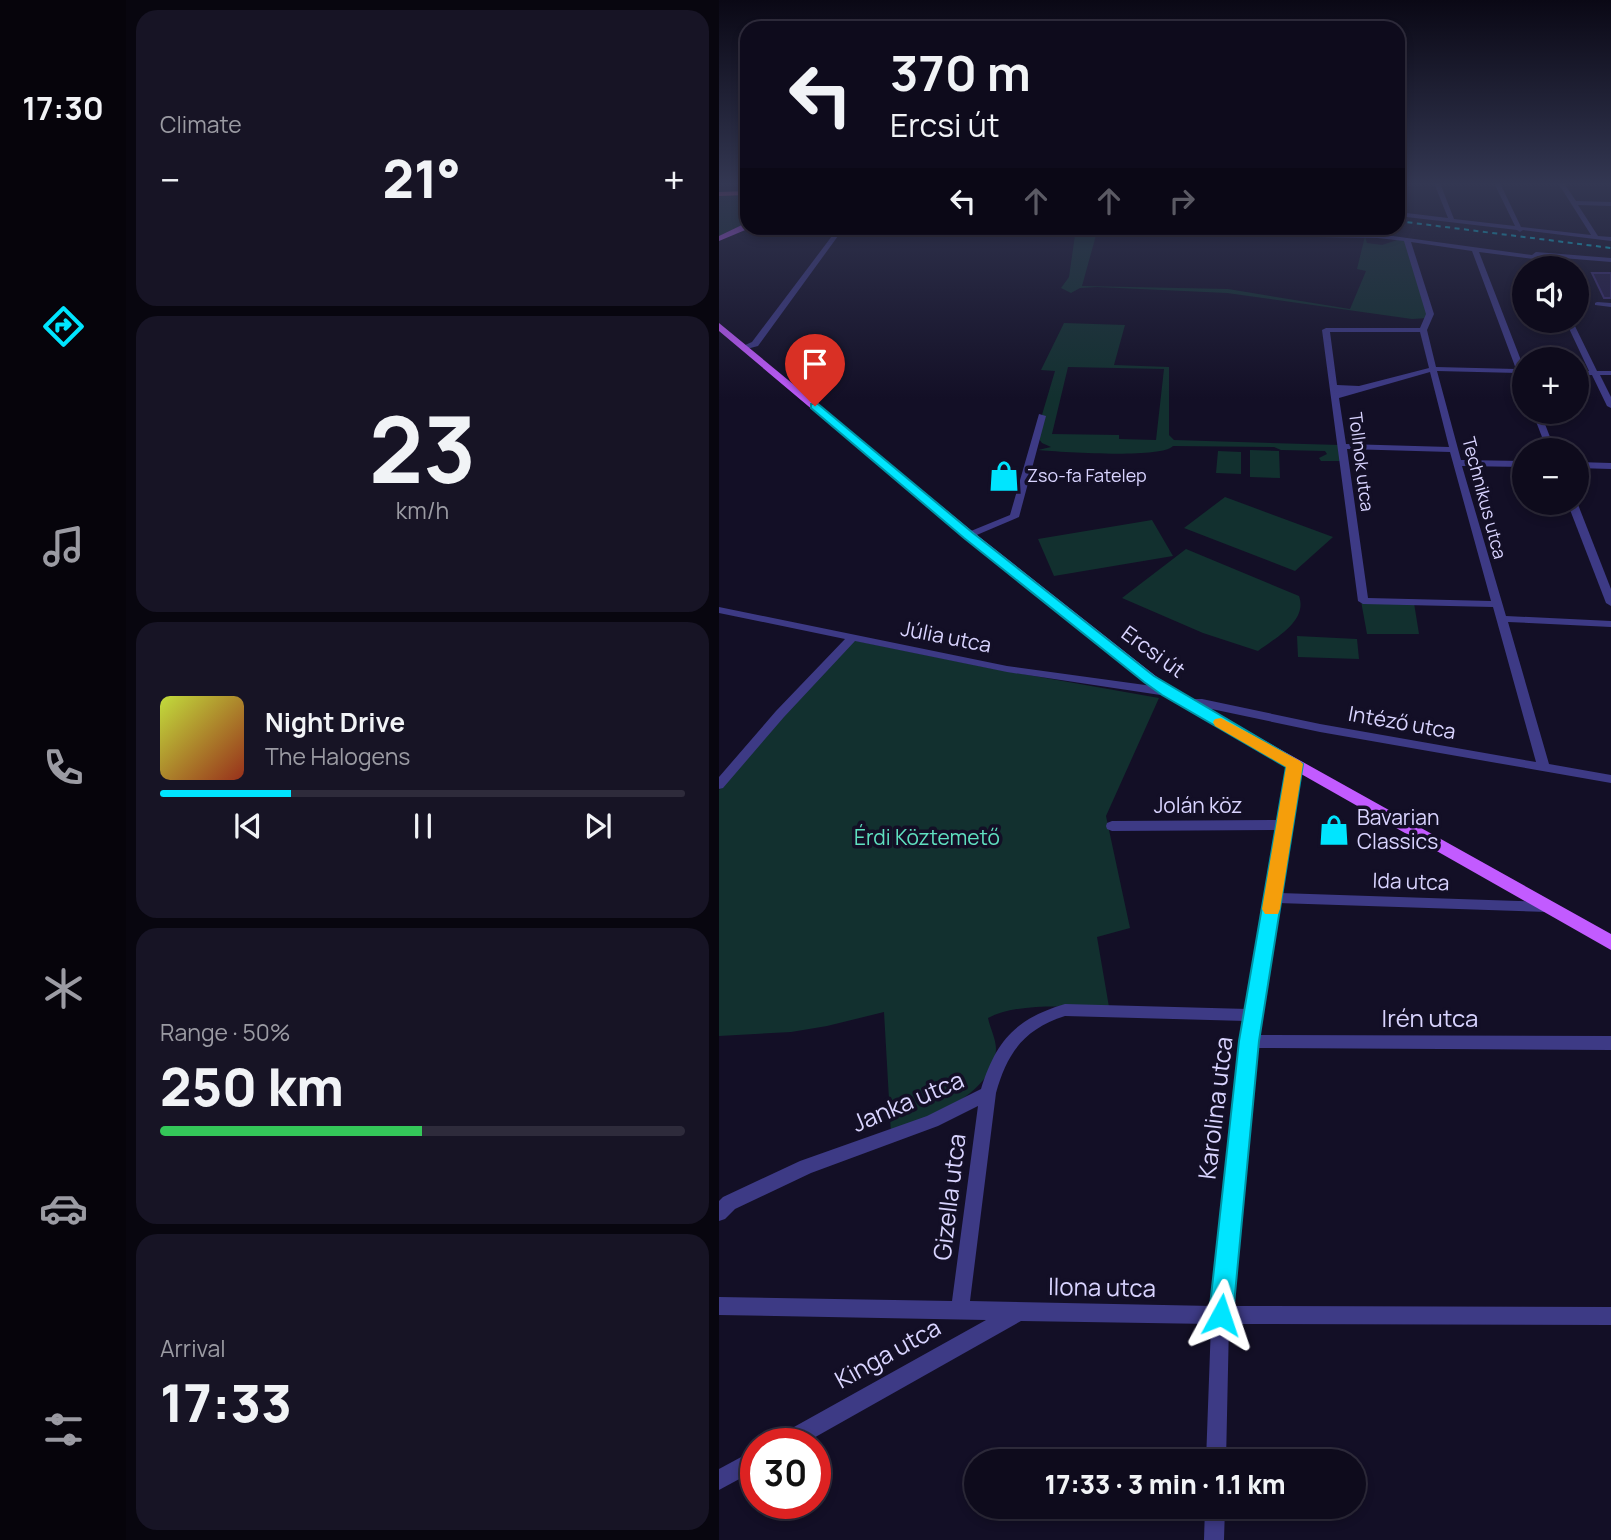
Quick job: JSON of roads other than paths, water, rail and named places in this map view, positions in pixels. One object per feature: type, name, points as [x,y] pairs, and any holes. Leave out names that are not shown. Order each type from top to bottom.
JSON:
[{"type":"main road","name":"Ercsi út","points":[[719,326],[969,536],[1167,692],[1611,943]]},
{"type":"street","points":[[746,348],[755,344],[821,255]]},
{"type":"street","name":"Technikus utca","points":[[1412,255],[1430,314],[1423,330],[1457,463],[1543,765]]},
{"type":"street","points":[[1477,255],[1513,347]]},
{"type":"street","points":[[1589,258],[1611,260]]},
{"type":"street","points":[[1597,304],[1611,305]]},
{"type":"street","name":"Tollnok utca","points":[[1423,330],[1327,329],[1363,601],[1497,604]]},
{"type":"street","points":[[1574,333],[1611,406]]},
{"type":"street","points":[[1335,392],[1433,369],[1512,373]]},
{"type":"street","points":[[1589,374],[1611,373]]},
{"type":"street","points":[[969,536],[1014,517],[1042,416]]},
{"type":"street","points":[[1343,446],[1454,450]]},
{"type":"street","points":[[1457,463],[1512,464]]},
{"type":"street","points":[[1589,465],[1611,466]]},
{"type":"street","points":[[1576,515],[1611,603]]},
{"type":"street","name":"Júlia utca","points":[[719,610],[1007,669],[1167,692]]},
{"type":"street","points":[[1502,619],[1611,624]]},
{"type":"street","points":[[719,785],[780,714],[853,637]]},
{"type":"street","name":"Intéző utca","points":[[1187,703],[1209,704],[1385,740],[1543,765],[1611,779]]},
{"type":"street","name":"Karolina utca","points":[[1216,1449],[1221,1315],[1249,1041],[1295,764]]},
{"type":"street","name":"Jolán köz","points":[[1112,826],[1284,825]]},
{"type":"street","name":"Ida utca","points":[[1273,898],[1548,907]]},
{"type":"street","name":"Janka utca","points":[[719,1213],[729,1203],[806,1167],[933,1121],[989,1093],[1002,1052],[1018,1034],[1046,1014],[1065,1010],[1254,1015]]},
{"type":"street","name":"Irén utca","points":[[1249,1041],[1611,1043]]},
{"type":"street","name":"Gizella utca","points":[[960,1308],[989,1093]]},
{"type":"street","name":"Ilona utca","points":[[719,1306],[960,1308],[1221,1315],[1611,1316]]},
{"type":"street","name":"Kinga utca","points":[[811,1428],[1019,1311]]},
{"type":"street","points":[[719,1480],[740,1468]]},
{"type":"street","points":[[1214,1540],[1215,1519]]},
{"type":"place","name":"Zso-fa Fatelep","points":[[1004,476]]},
{"type":"place","name":"Bavarian Classics","points":[[1334,830]]},
{"type":"park label","name":"Érdi Köztemető","points":[[927,838]]}]
